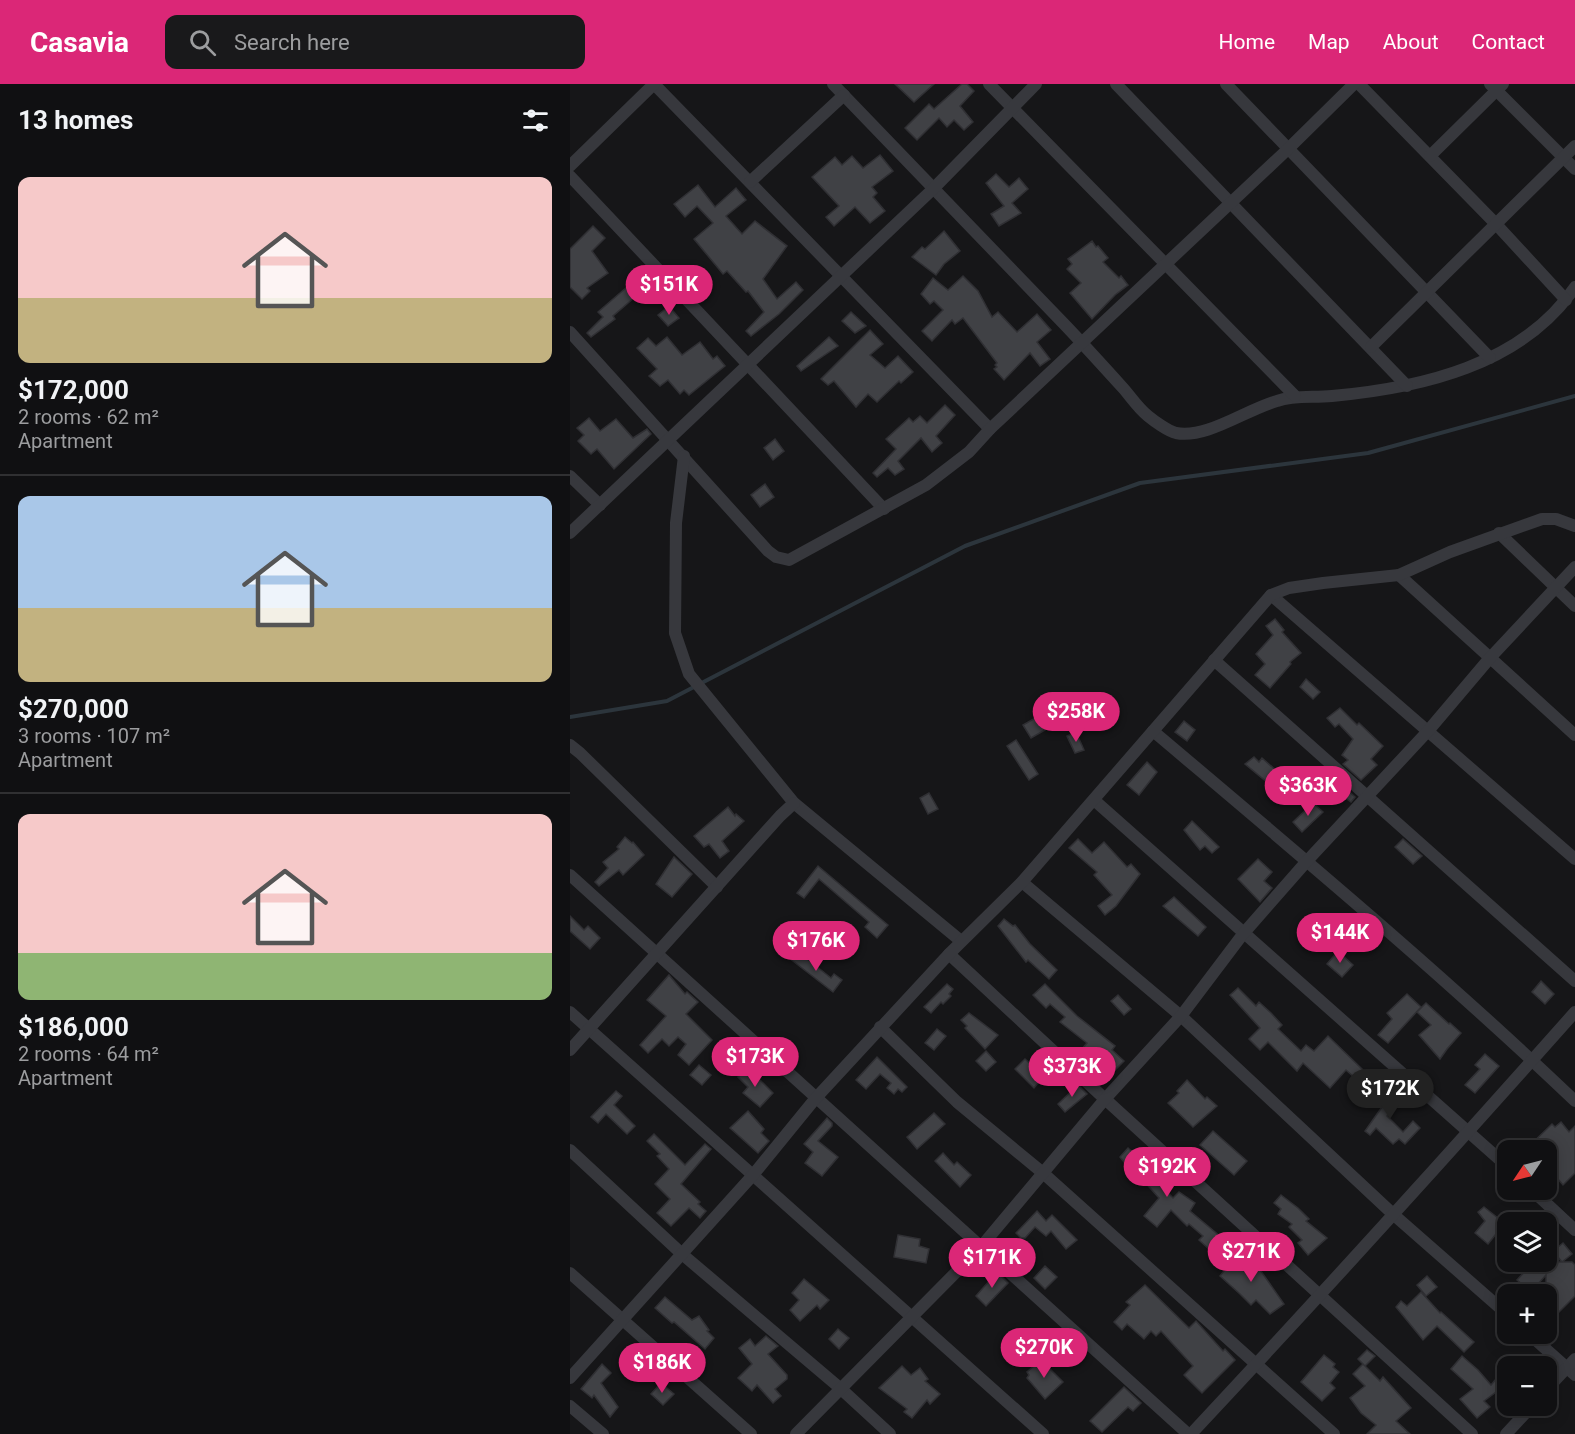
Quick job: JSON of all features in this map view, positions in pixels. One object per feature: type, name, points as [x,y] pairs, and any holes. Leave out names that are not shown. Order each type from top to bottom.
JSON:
[{"type":"street","points":[[570,166],[654,84],[990,429]]},
{"type":"street","points":[[833,84],[1082,343],[1148,417],[1175,433],[1200,432],[1256,408],[1295,396],[1330,397],[1407,386],[1452,374],[1490,358],[1545,322],[1575,287]]},
{"type":"street","points":[[990,84],[1295,396]]},
{"type":"street","points":[[570,533],[933,189],[1036,84]]},
{"type":"street","points":[[1116,84],[1407,386]]},
{"type":"street","points":[[1226,84],[1490,358]]},
{"type":"street","points":[[570,332],[776,557],[789,560],[884,509],[944,473],[969,452],[990,429],[1354,84]]},
{"type":"street","points":[[1359,84],[1495,223],[1566,300]]},
{"type":"street","points":[[1430,156],[1496,86],[1575,169]]},
{"type":"street","points":[[750,182],[844,95]]},
{"type":"street","points":[[1371,347],[1575,146]]},
{"type":"street","points":[[570,176],[884,509]]},
{"type":"street","points":[[684,456],[676,523],[675,633],[689,674],[794,803],[962,941]]},
{"type":"street","points":[[570,476],[600,505]]},
{"type":"street","points":[[570,1378],[753,1175],[815,1099],[880,1027],[1022,882],[1271,595],[1289,588],[1399,575],[1450,552],[1542,519],[1556,519],[1575,526]]},
{"type":"street","points":[[1499,533],[1575,606]]},
{"type":"street","points":[[796,1434],[980,1248],[1105,1099],[1181,1016],[1243,934],[1307,861],[1428,731],[1489,659],[1575,567]]},
{"type":"street","points":[[1399,575],[1575,735]]},
{"type":"street","points":[[1271,595],[1575,860]]},
{"type":"street","points":[[1215,660],[1575,981]]},
{"type":"street","points":[[1153,731],[1307,861],[1532,1060],[1575,1101]]},
{"type":"street","points":[[570,746],[580,753],[717,887]]},
{"type":"street","points":[[1094,800],[1497,1157]]},
{"type":"street","points":[[570,1050],[794,803]]},
{"type":"street","points":[[570,875],[980,1248],[1190,1434],[1394,1215],[1575,1012]]},
{"type":"street","points":[[1022,882],[1181,1016],[1394,1215],[1497,1305]]},
{"type":"street","points":[[949,954],[1472,1434]]},
{"type":"street","points":[[570,1012],[1043,1434]]},
{"type":"street","points":[[880,1027],[957,1102],[1043,1173],[1334,1434]]},
{"type":"street","points":[[570,1150],[682,1254],[840,1388],[890,1434]]},
{"type":"street","points":[[1543,1200],[1575,1230]]},
{"type":"street","points":[[570,1273],[751,1434]]},
{"type":"street","points":[[1541,1344],[1572,1367],[1557,1380]]},
{"type":"street","points":[[570,1406],[603,1434]]},
{"type":"street","points":[[1506,1434],[1523,1416]]},
{"type":"building","points":[[895,84],[934,84],[914,102]]},
{"type":"building","points":[[962,84],[967,84],[974,91],[960,106],[973,122],[964,130],[954,120],[947,127],[939,118],[917,140],[905,128],[929,104],[934,109]]},
{"type":"building","points":[[880,155],[893,171],[872,187],[877,193],[873,197],[885,211],[870,223],[855,207],[834,226],[826,217],[839,206],[812,177],[835,157],[842,165],[852,156],[863,168]]},
{"type":"building","points":[[996,174],[1009,187],[1019,178],[1028,189],[1012,203],[1021,213],[999,226],[991,214],[1004,206],[986,183]]},
{"type":"building","points":[[698,185],[715,207],[736,188],[746,200],[726,216],[742,234],[755,221],[787,246],[763,279],[777,299],[796,282],[803,290],[779,314],[751,336],[746,331],[764,312],[748,291],[746,292],[727,271],[723,274],[694,239],[713,223],[697,206],[685,217],[674,204]]},
{"type":"building","points":[[593,226],[605,238],[592,251],[608,273],[587,288],[590,291],[582,299],[570,287],[570,249]]},
{"type":"building","points":[[944,231],[960,251],[944,264],[936,275],[912,257],[922,247],[925,249]]},
{"type":"building","points":[[1092,241],[1108,258],[1103,262],[1119,278],[1121,276],[1128,285],[1092,319],[1070,293],[1081,283],[1067,269],[1072,264],[1068,259]]},
{"type":"building","points":[[963,276],[978,291],[992,317],[998,312],[1017,332],[1037,314],[1051,330],[1037,342],[1050,359],[1040,366],[1030,353],[1004,380],[994,369],[997,363],[963,318],[955,324],[952,320],[932,341],[922,331],[943,310],[934,301],[930,304],[921,294],[933,278],[948,290]]},
{"type":"building","points":[[627,287],[635,297],[613,316],[615,319],[591,337],[587,333],[603,317],[598,312]]},
{"type":"building","points":[[669,306],[679,318],[668,326],[658,315]]},
{"type":"building","points":[[851,312],[866,326],[855,333],[842,321]]},
{"type":"building","points":[[870,330],[883,344],[870,355],[885,368],[898,356],[913,372],[901,383],[899,381],[877,402],[868,394],[856,407],[834,381],[828,385],[821,379]]},
{"type":"building","points":[[667,337],[682,355],[700,342],[713,359],[717,356],[725,366],[689,395],[684,390],[680,394],[668,380],[660,386],[649,376],[657,369],[637,348],[648,338],[656,346]]},
{"type":"building","points":[[829,337],[838,346],[801,371],[797,366]]},
{"type":"building","points":[[945,405],[955,415],[936,436],[942,443],[932,452],[921,438],[898,461],[904,469],[895,475],[888,468],[877,477],[873,473],[896,449],[886,439],[909,418],[913,422],[920,416],[927,423]]},
{"type":"building","points":[[589,418],[600,431],[616,419],[633,438],[647,429],[651,434],[614,469],[597,449],[591,454],[578,441],[584,435],[577,428]]},
{"type":"building","points":[[775,439],[784,451],[773,460],[764,448]]},
{"type":"building","points":[[765,484],[774,497],[760,507],[751,495]]},
{"type":"building","points":[[1275,619],[1284,630],[1282,632],[1301,653],[1290,662],[1291,664],[1270,688],[1255,675],[1265,664],[1256,654],[1273,635],[1266,626]]},
{"type":"building","points":[[1306,679],[1320,692],[1313,699],[1300,687]]},
{"type":"building","points":[[1340,708],[1383,746],[1371,759],[1377,765],[1361,780],[1343,764],[1348,760],[1342,755],[1353,739],[1339,724],[1335,727],[1327,718]]},
{"type":"building","points":[[1037,717],[1045,730],[1031,738],[1023,725]]},
{"type":"building","points":[[1184,721],[1195,730],[1187,741],[1175,732]]},
{"type":"building","points":[[1076,732],[1084,750],[1075,753],[1067,736]]},
{"type":"building","points":[[1016,740],[1038,774],[1029,780],[1007,746]]},
{"type":"building","points":[[1254,757],[1259,762],[1262,758],[1298,790],[1290,801],[1245,764]]},
{"type":"building","points":[[1147,762],[1157,772],[1139,795],[1127,785]]},
{"type":"building","points":[[1331,775],[1355,797],[1351,802],[1323,782]]},
{"type":"building","points":[[929,793],[938,809],[928,814],[920,798]]},
{"type":"building","points":[[1313,803],[1323,812],[1302,832],[1293,822]]},
{"type":"building","points":[[728,807],[735,816],[736,814],[744,821],[722,841],[729,851],[720,858],[709,844],[704,847],[694,836]]},
{"type":"building","points":[[1192,821],[1219,847],[1212,853],[1205,846],[1200,850],[1184,830]]},
{"type":"building","points":[[625,837],[633,842],[644,855],[623,875],[619,870],[599,886],[595,882],[608,868],[603,862],[619,849],[617,847]]},
{"type":"building","points":[[1078,839],[1092,853],[1104,842],[1127,867],[1131,864],[1140,874],[1116,906],[1105,915],[1098,906],[1112,895],[1094,875],[1097,872],[1069,848]]},
{"type":"building","points":[[1403,839],[1422,856],[1413,864],[1395,847]]},
{"type":"building","points":[[674,857],[692,874],[672,897],[656,884]]},
{"type":"building","points":[[1258,859],[1272,872],[1264,881],[1272,888],[1260,902],[1238,879]]},
{"type":"building","points":[[818,866],[888,925],[877,938],[865,927],[869,922],[819,879],[804,898],[797,893]]},
{"type":"building","points":[[1174,897],[1206,927],[1198,936],[1163,906]]},
{"type":"building","points":[[570,916],[584,930],[588,926],[600,938],[590,949],[570,931]]},
{"type":"building","points":[[1004,919],[1013,926],[1015,925],[1030,944],[1057,970],[1049,979],[1028,960],[1026,962],[998,926]]},
{"type":"building","points":[[796,950],[831,978],[834,974],[842,980],[833,992],[789,958]]},
{"type":"building","points":[[1338,951],[1353,965],[1342,977],[1327,964]]},
{"type":"building","points":[[669,975],[685,994],[687,992],[698,1002],[686,1014],[712,1040],[689,1065],[678,1055],[686,1044],[678,1037],[669,1046],[662,1039],[648,1053],[640,1045],[666,1016],[647,1000]]},
{"type":"building","points":[[1541,981],[1554,994],[1545,1004],[1532,992]]},
{"type":"building","points":[[947,984],[953,989],[949,994],[951,996],[943,1004],[941,1002],[931,1013],[924,1007]]},
{"type":"building","points":[[1045,984],[1077,1016],[1115,1046],[1112,1050],[1124,1061],[1106,1079],[1102,1079],[1076,1056],[1087,1043],[1060,1022],[1065,1017],[1050,1004],[1046,1008],[1033,995]]},
{"type":"building","points":[[1238,988],[1256,1006],[1259,1002],[1271,1013],[1282,1025],[1278,1029],[1301,1051],[1306,1045],[1314,1051],[1328,1036],[1363,1070],[1355,1078],[1346,1070],[1330,1088],[1303,1063],[1297,1071],[1268,1042],[1260,1050],[1249,1039],[1260,1028],[1230,995]]},
{"type":"building","points":[[1407,994],[1421,1007],[1388,1043],[1378,1035],[1392,1019],[1387,1013]]},
{"type":"building","points":[[1118,995],[1131,1009],[1124,1015],[1111,1001]]},
{"type":"building","points":[[1426,1003],[1461,1033],[1440,1059],[1419,1035],[1431,1025],[1417,1012]]},
{"type":"building","points":[[969,1013],[998,1035],[985,1049],[965,1028],[967,1026],[961,1020]]},
{"type":"building","points":[[937,1029],[946,1036],[934,1050],[925,1043]]},
{"type":"building","points":[[986,1051],[996,1062],[986,1071],[976,1061]]},
{"type":"building","points":[[1485,1054],[1499,1066],[1475,1093],[1465,1085],[1480,1069],[1475,1065]]},
{"type":"building","points":[[877,1057],[907,1087],[902,1092],[898,1089],[894,1094],[887,1088],[891,1083],[880,1074],[866,1089],[856,1080]]},
{"type":"building","points":[[1025,1059],[1044,1076],[1034,1088],[1015,1069]]},
{"type":"building","points":[[699,1065],[711,1075],[702,1085],[690,1075]]},
{"type":"building","points":[[748,1068],[773,1093],[760,1107],[743,1093],[748,1087],[738,1077]]},
{"type":"building","points":[[1187,1080],[1205,1099],[1207,1097],[1217,1106],[1193,1127],[1168,1103],[1179,1093],[1177,1091]]},
{"type":"building","points":[[1078,1085],[1087,1094],[1065,1112],[1058,1104]]},
{"type":"building","points":[[1388,1087],[1402,1100],[1387,1116],[1403,1132],[1413,1121],[1420,1128],[1405,1144],[1399,1139],[1393,1144],[1376,1128],[1370,1135],[1365,1131],[1382,1107],[1375,1101]]},
{"type":"building","points":[[616,1091],[622,1096],[614,1105],[635,1126],[627,1134],[606,1114],[598,1123],[591,1117]]},
{"type":"building","points":[[748,1111],[764,1129],[761,1133],[769,1141],[758,1153],[730,1128]]},
{"type":"building","points":[[934,1113],[945,1124],[917,1149],[907,1137]]},
{"type":"building","points":[[827,1118],[832,1126],[818,1141],[838,1157],[822,1176],[805,1163],[813,1152],[804,1144]]},
{"type":"building","points":[[1561,1122],[1569,1132],[1575,1126],[1575,1173],[1563,1185],[1557,1178],[1557,1140],[1535,1140],[1552,1124],[1555,1127]]},
{"type":"building","points":[[1213,1131],[1247,1161],[1234,1175],[1200,1145]]},
{"type":"building","points":[[654,1134],[685,1165],[705,1144],[711,1149],[681,1184],[706,1211],[700,1218],[689,1208],[671,1226],[657,1213],[670,1199],[655,1184],[669,1169],[657,1156],[660,1154],[647,1141]]},
{"type":"building","points":[[1128,1148],[1138,1157],[1148,1150],[1162,1162],[1149,1171],[1156,1180],[1173,1198],[1179,1192],[1195,1203],[1190,1211],[1221,1237],[1210,1250],[1199,1240],[1203,1236],[1189,1224],[1187,1226],[1171,1210],[1157,1227],[1144,1216],[1159,1198],[1142,1179],[1139,1181],[1120,1157]]},
{"type":"building","points":[[943,1153],[954,1165],[957,1162],[971,1175],[960,1187],[935,1161]]},
{"type":"building","points":[[1281,1195],[1298,1208],[1309,1219],[1306,1221],[1327,1238],[1308,1255],[1298,1243],[1302,1240],[1289,1227],[1292,1224],[1278,1214],[1281,1209],[1274,1203]]},
{"type":"building","points":[[1484,1207],[1497,1217],[1497,1235],[1488,1244],[1475,1233],[1485,1221],[1478,1212]]},
{"type":"building","points":[[1037,1211],[1046,1221],[1052,1215],[1077,1240],[1066,1249],[1051,1231],[1046,1236],[1035,1227],[1025,1238],[1021,1238],[1016,1233]]},
{"type":"building","points":[[898,1235],[920,1239],[919,1246],[929,1249],[926,1263],[894,1257]]},
{"type":"building","points":[[1563,1243],[1572,1254],[1562,1262],[1557,1256],[1557,1248]]},
{"type":"building","points":[[1233,1255],[1239,1262],[1245,1257],[1248,1260],[1251,1257],[1284,1304],[1270,1314],[1256,1300],[1251,1305],[1220,1276],[1228,1266],[1225,1262]]},
{"type":"building","points":[[1557,1262],[1572,1262],[1575,1265],[1575,1296],[1557,1314],[1557,1284],[1546,1284],[1546,1275],[1538,1284],[1522,1284],[1517,1280],[1524,1272],[1557,1272]]},
{"type":"building","points":[[1045,1266],[1057,1277],[1045,1289],[1034,1278]]},
{"type":"building","points":[[997,1272],[1008,1283],[986,1306],[976,1296]]},
{"type":"building","points":[[1427,1276],[1437,1287],[1426,1296],[1417,1285]]},
{"type":"building","points":[[804,1279],[829,1300],[820,1309],[817,1305],[800,1321],[790,1310],[799,1300],[792,1293]]},
{"type":"building","points":[[1145,1285],[1189,1328],[1196,1321],[1223,1351],[1225,1349],[1235,1360],[1202,1393],[1184,1375],[1193,1366],[1161,1331],[1156,1336],[1151,1331],[1144,1339],[1127,1324],[1122,1330],[1114,1322],[1130,1305],[1126,1302]]},
{"type":"building","points":[[1421,1292],[1440,1313],[1474,1342],[1464,1352],[1437,1326],[1423,1340],[1396,1307],[1401,1301],[1407,1306]]},
{"type":"building","points":[[665,1297],[692,1320],[699,1316],[709,1330],[707,1331],[714,1338],[705,1349],[655,1308]]},
{"type":"building","points":[[838,1329],[849,1338],[839,1349],[829,1339]]},
{"type":"building","points":[[1016,1335],[1026,1345],[1015,1356],[1005,1346]]},
{"type":"building","points":[[766,1336],[778,1346],[768,1354],[787,1375],[787,1379],[775,1389],[781,1396],[773,1403],[757,1385],[752,1391],[738,1378],[752,1364],[739,1348],[750,1339],[755,1346]]},
{"type":"building","points":[[1367,1350],[1375,1356],[1365,1366],[1358,1359]]},
{"type":"building","points":[[1324,1355],[1335,1364],[1333,1367],[1339,1372],[1330,1383],[1335,1388],[1322,1401],[1301,1382]]},
{"type":"building","points":[[1462,1356],[1491,1385],[1497,1378],[1497,1391],[1484,1401],[1490,1407],[1477,1418],[1460,1399],[1473,1389],[1451,1369]]},
{"type":"building","points":[[1041,1360],[1063,1382],[1045,1399],[1027,1378],[1029,1375],[1027,1372]]},
{"type":"building","points":[[602,1364],[611,1373],[601,1383],[618,1407],[610,1417],[594,1395],[592,1398],[581,1389]]},
{"type":"building","points":[[1363,1364],[1380,1381],[1383,1377],[1411,1408],[1396,1421],[1410,1434],[1367,1434],[1376,1425],[1361,1413],[1350,1398],[1365,1386],[1353,1374]]},
{"type":"building","points":[[902,1366],[911,1375],[920,1368],[928,1379],[925,1381],[940,1394],[930,1404],[927,1400],[912,1418],[904,1412],[907,1409],[879,1388]]},
{"type":"building","points":[[661,1383],[674,1394],[663,1405],[651,1394]]},
{"type":"building","points":[[1124,1387],[1141,1403],[1133,1411],[1128,1407],[1102,1432],[1090,1421]]},
{"type":"waterway","points":[[570,717],[667,701],[965,546],[1140,483],[1368,453],[1575,396]]}]
